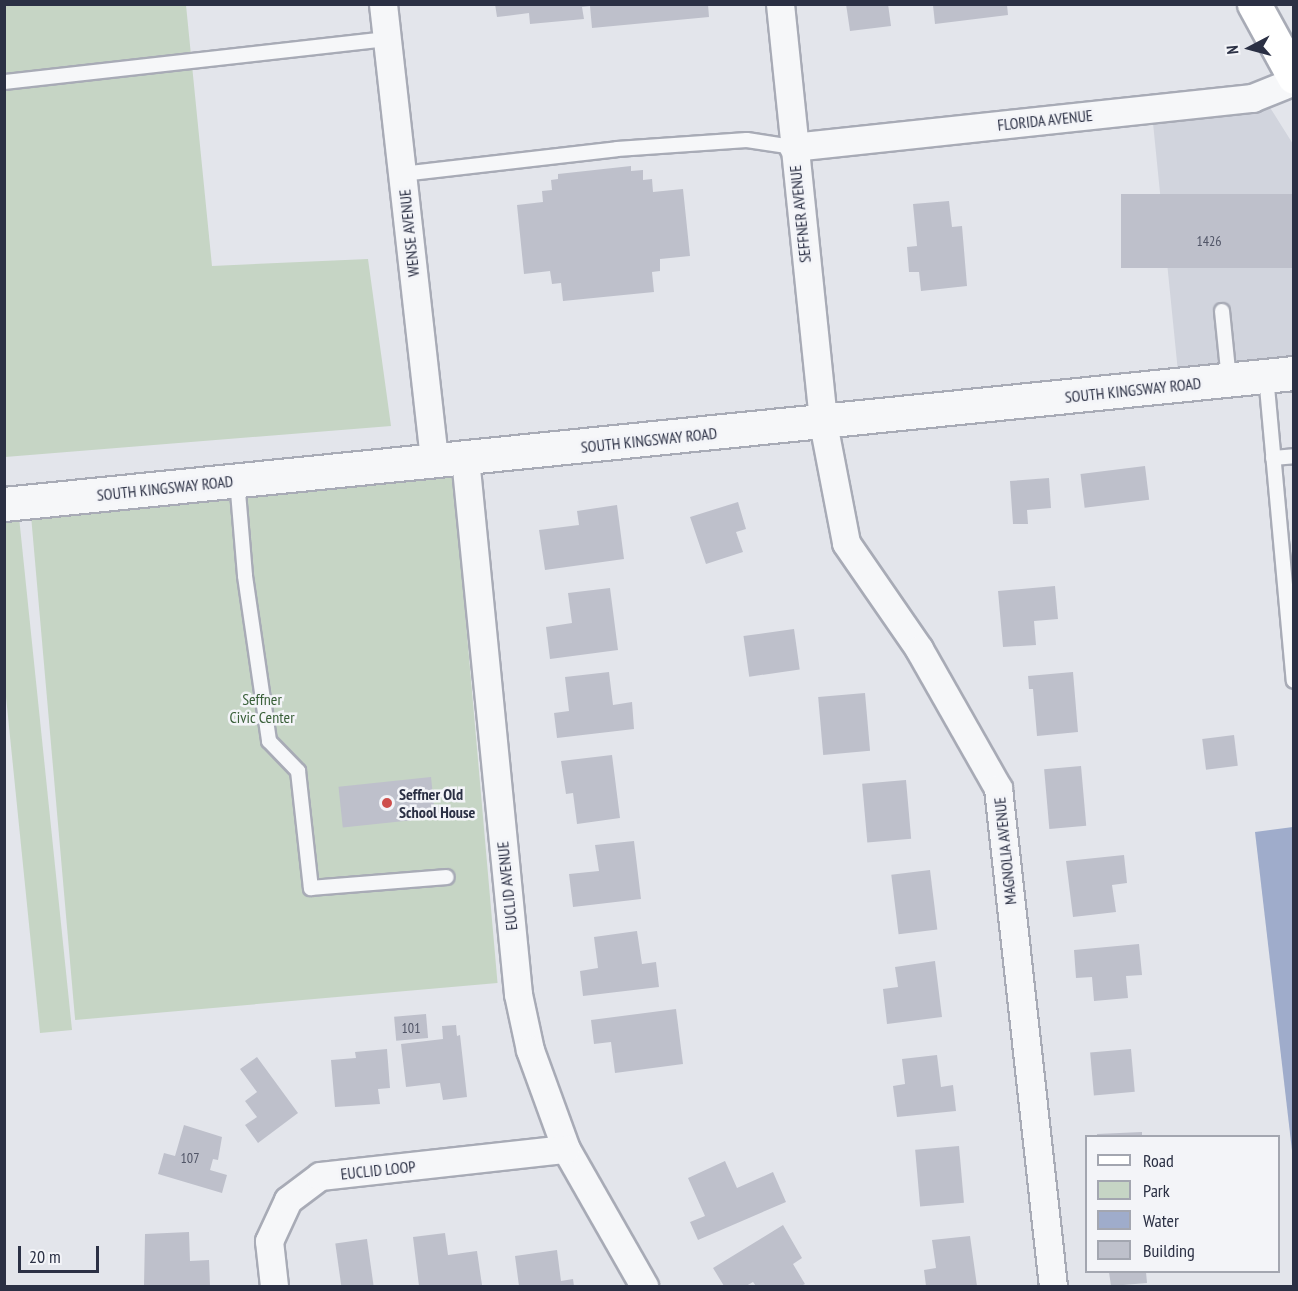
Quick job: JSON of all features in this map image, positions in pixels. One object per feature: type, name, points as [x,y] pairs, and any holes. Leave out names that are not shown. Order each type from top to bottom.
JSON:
[{"type":"main road","points":[[1254,4],[1293,79]]},
{"type":"street","name":"WENSE AVENUE","points":[[383,4],[402,174],[450,460]]},
{"type":"street","name":"SEFFNER AVENUE","points":[[780,4],[823,423]]},
{"type":"street","name":"FLORIDA AVENUE","points":[[793,147],[1252,98],[1293,79]]},
{"type":"street","name":"SOUTH KINGSWAY ROAD","points":[[4,504],[1280,375]]},
{"type":"street","name":"MAGNOLIA AVENUE","points":[[823,423],[846,543],[919,649],[998,788],[1053,1287]]},
{"type":"street","name":"EUCLID AVENUE","points":[[450,460],[518,994],[530,1050],[566,1149],[644,1287]]},
{"type":"street","name":"EUCLID LOOP","points":[[274,1287],[269,1241],[288,1200],[320,1176],[566,1149]]},
{"type":"lane","points":[[4,82],[387,39]]},
{"type":"lane","points":[[402,174],[652,147],[747,140],[793,147]]},
{"type":"lane","points":[[1222,311],[1229,380]]},
{"type":"lane","points":[[1280,375],[1273,458],[1293,681]]},
{"type":"lane","points":[[1273,458],[1293,456]]},
{"type":"lane","points":[[237,480],[245,576],[269,741],[298,771],[311,888],[447,877]]},
{"type":"shaded area","points":[[1269,106],[1293,144],[1293,359],[1178,372],[1153,123],[1254,112]]},
{"type":"green space","points":[[5,5],[186,5],[212,266],[368,259],[391,426],[5,457]]},
{"type":"green space","name":"Seffner Civic Center","points":[[453,474],[498,983],[75,1020],[31,511]]},
{"type":"green space","points":[[19,517],[72,1030],[40,1033],[5,687],[4,518]]},
{"type":"water","points":[[1294,827],[1293,1159],[1255,832]]},
{"type":"building","points":[[495,4],[708,4],[709,17],[592,28],[590,6],[582,7],[584,19],[530,24],[529,13],[497,17]]},
{"type":"building","points":[[846,4],[888,4],[891,26],[850,31]]},
{"type":"building","points":[[933,5],[1007,5],[1008,15],[935,24]]},
{"type":"building","points":[[631,166],[631,171],[643,170],[643,180],[652,179],[653,192],[683,189],[690,256],[660,259],[660,271],[652,272],[654,292],[563,301],[561,283],[552,284],[550,271],[524,274],[517,205],[543,202],[542,191],[552,190],[551,180],[558,179],[558,174]]},
{"type":"building","points":[[1121,194],[1294,194],[1294,268],[1121,268]]},
{"type":"building","points":[[949,201],[952,227],[962,226],[967,286],[921,291],[919,272],[909,272],[907,247],[917,246],[913,204]]},
{"type":"building","points":[[1145,466],[1149,500],[1085,508],[1080,474]]},
{"type":"building","points":[[1049,478],[1051,508],[1027,510],[1028,524],[1013,524],[1010,481]]},
{"type":"building","points":[[738,502],[746,529],[736,532],[743,552],[706,564],[690,517]]},
{"type":"building","points":[[617,505],[624,559],[545,570],[539,530],[579,525],[577,511]]},
{"type":"building","points":[[1055,586],[1058,619],[1034,621],[1036,645],[1003,647],[998,591]]},
{"type":"building","points":[[610,588],[618,650],[550,659],[546,627],[572,623],[568,593]]},
{"type":"building","points":[[794,629],[800,670],[749,677],[743,636]]},
{"type":"building","points":[[609,672],[613,705],[632,702],[634,729],[557,738],[554,713],[569,711],[565,677]]},
{"type":"building","points":[[1073,672],[1078,732],[1037,736],[1033,689],[1029,689],[1028,676]]},
{"type":"building","points":[[865,693],[870,751],[823,755],[818,697]]},
{"type":"building","points":[[1234,735],[1238,766],[1206,770],[1202,739]]},
{"type":"building","points":[[612,755],[620,818],[577,824],[573,793],[566,794],[561,761]]},
{"type":"building","points":[[1081,766],[1086,826],[1049,829],[1044,769]]},
{"type":"building","name":"Seffner Old School House","points":[[431,777],[435,818],[343,827],[339,787]]},
{"type":"building","points":[[906,780],[911,839],[867,843],[862,784]]},
{"type":"building","points":[[634,841],[641,899],[573,907],[569,874],[599,871],[595,845]]},
{"type":"building","points":[[1124,855],[1127,883],[1112,885],[1116,912],[1073,917],[1066,861]]},
{"type":"building","points":[[930,870],[937,930],[899,934],[891,875]]},
{"type":"building","points":[[637,931],[642,964],[656,962],[659,987],[583,996],[580,971],[598,968],[594,937]]},
{"type":"building","points":[[1139,944],[1142,975],[1126,976],[1128,998],[1094,1001],[1092,977],[1076,978],[1074,950]]},
{"type":"building","points":[[935,961],[942,1017],[887,1024],[883,989],[898,987],[895,967]]},
{"type":"building","points":[[676,1009],[683,1064],[615,1073],[611,1042],[594,1044],[591,1020]]},
{"type":"building","points":[[426,1014],[428,1038],[396,1041],[394,1017]]},
{"type":"building","points":[[456,1025],[457,1036],[460,1035],[467,1097],[443,1100],[440,1083],[406,1087],[401,1044],[443,1039],[442,1026]]},
{"type":"building","points":[[387,1049],[390,1088],[378,1089],[380,1104],[335,1107],[331,1060],[356,1058],[355,1052]]},
{"type":"building","points":[[1131,1049],[1135,1092],[1094,1095],[1090,1053]]},
{"type":"building","points":[[937,1055],[941,1087],[953,1085],[956,1111],[897,1117],[893,1086],[905,1084],[902,1059]]},
{"type":"building","points":[[257,1057],[298,1113],[258,1143],[245,1125],[257,1117],[245,1101],[257,1092],[240,1069]]},
{"type":"building","points":[[184,1125],[222,1137],[218,1160],[213,1159],[210,1170],[227,1175],[222,1193],[158,1174],[164,1153],[175,1156]]},
{"type":"building","points":[[1142,1132],[1142,1135],[1097,1134]]},
{"type":"building","points":[[959,1146],[964,1203],[920,1207],[915,1150]]},
{"type":"building","points":[[725,1161],[737,1188],[773,1172],[786,1202],[698,1240],[690,1222],[705,1216],[688,1178]]},
{"type":"building","points":[[783,1225],[802,1258],[793,1264],[805,1284],[801,1286],[756,1286],[753,1282],[746,1286],[724,1286],[713,1268]]},
{"type":"building","points":[[189,1232],[190,1261],[209,1260],[210,1286],[144,1286],[145,1234]]},
{"type":"building","points":[[445,1233],[448,1255],[477,1251],[482,1285],[419,1286],[413,1237]]},
{"type":"building","points":[[970,1236],[977,1286],[926,1286],[924,1270],[936,1268],[932,1240]]},
{"type":"building","points":[[367,1239],[374,1286],[341,1286],[335,1243]]},
{"type":"building","points":[[557,1250],[561,1281],[573,1279],[574,1286],[519,1286],[515,1256]]},
{"type":"building","points":[[1109,1273],[1146,1273],[1147,1283],[1111,1286]]},
{"type":"place","name":"Seffner Old School House","points":[[387,803]]}]
